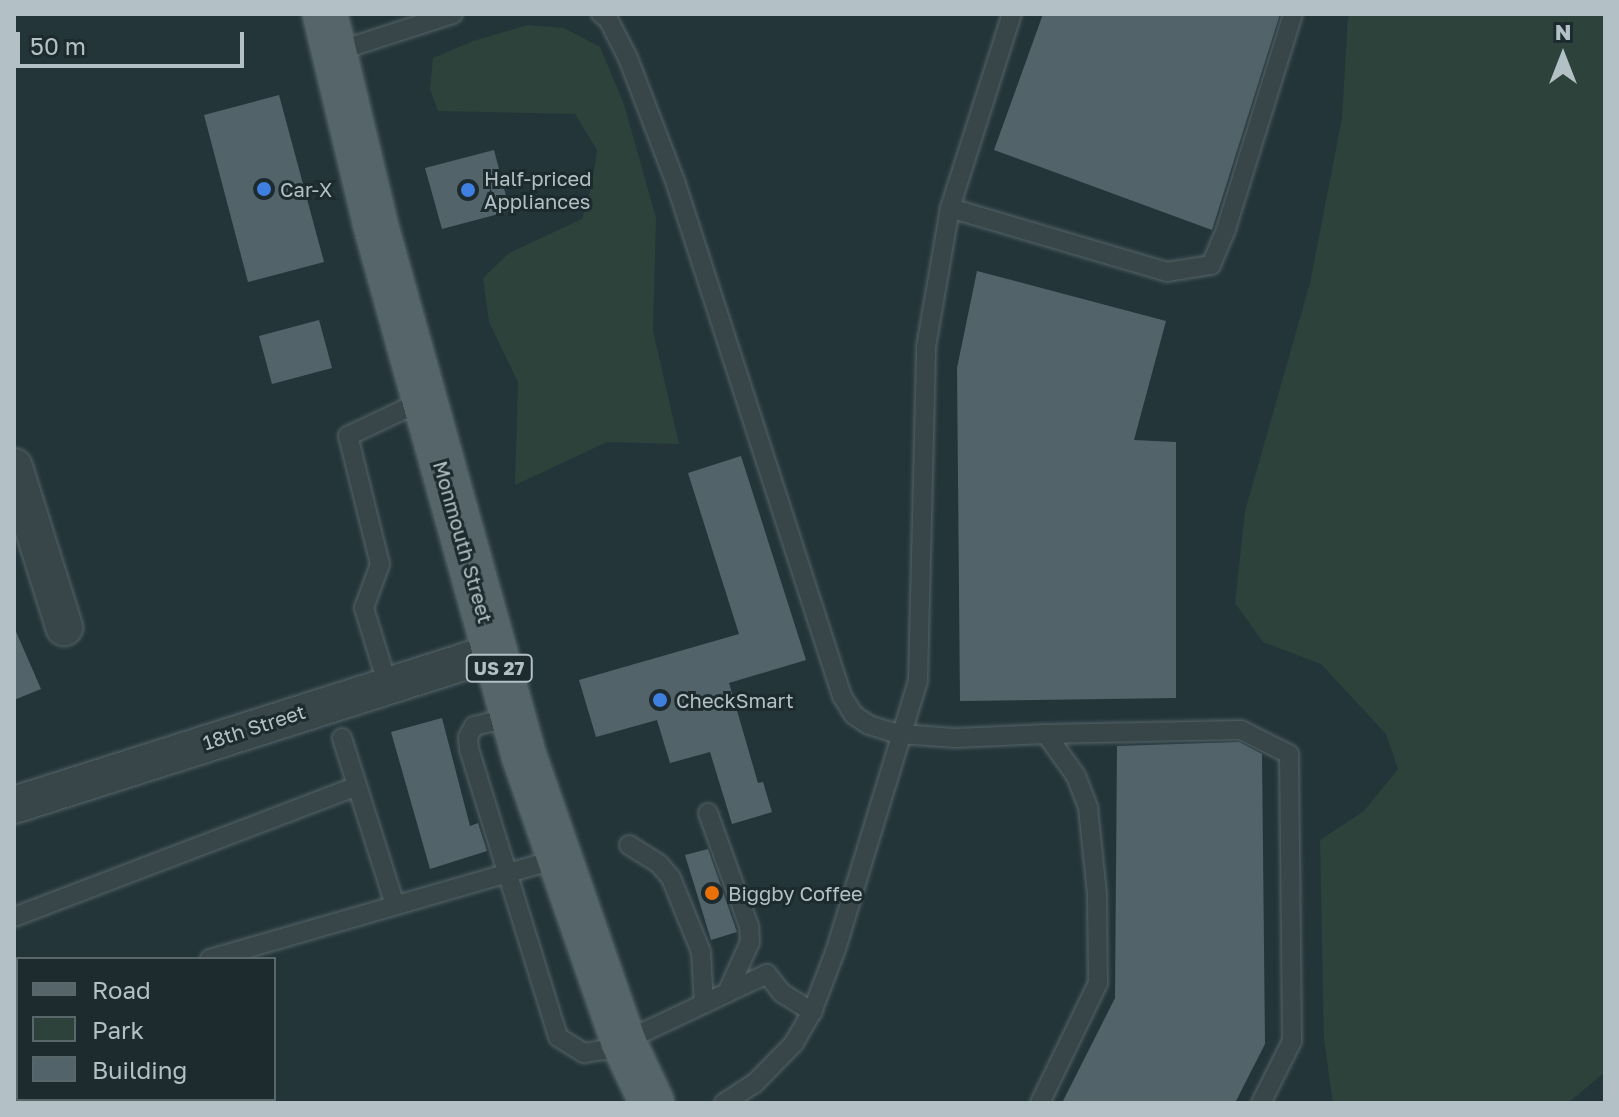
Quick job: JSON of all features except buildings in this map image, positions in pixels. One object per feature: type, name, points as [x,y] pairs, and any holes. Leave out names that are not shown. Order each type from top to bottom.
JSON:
[{"type":"main road","points":[[295,14],[344,193],[375,223]]},
{"type":"main road","name":"Monmouth Street","points":[[330,33],[375,223],[422,401],[513,717],[623,1041],[652,1103]]},
{"type":"street","points":[[14,467],[64,627]]},
{"type":"street","name":"18th Street","points":[[14,805],[495,652]]},
{"type":"lane","points":[[330,33],[453,14]]},
{"type":"lane","points":[[601,14],[608,19],[628,58],[681,197],[833,678],[854,715],[869,725],[899,734],[956,738],[1241,730],[1289,754],[1292,1041],[1261,1103]]},
{"type":"lane","points":[[724,1103],[755,1083],[794,1043],[812,1012],[836,949],[899,734],[918,681],[926,347],[950,208],[1012,14]]},
{"type":"lane","points":[[950,208],[1167,272],[1211,265],[1226,229],[1293,14]]},
{"type":"lane","points":[[388,686],[364,608],[375,586],[380,564],[348,436],[422,401]]},
{"type":"lane","points":[[513,717],[474,726],[468,737],[558,1037],[584,1053],[608,1049],[767,974],[782,993],[812,1012]]},
{"type":"lane","points":[[1040,1103],[1098,983],[1097,894],[1088,808],[1076,776],[1046,734]]},
{"type":"lane","points":[[342,738],[395,905]]},
{"type":"lane","points":[[14,917],[357,786]]},
{"type":"lane","points":[[708,813],[749,926],[750,942],[727,993]]},
{"type":"lane","points":[[629,845],[659,864],[671,878],[701,952],[704,1004]]},
{"type":"lane","points":[[217,957],[560,858]]},
{"type":"green space","points":[[1354,14],[1605,14],[1605,1072],[1568,1103],[1333,1103],[1324,1040],[1320,840],[1364,811],[1398,769],[1386,734],[1321,664],[1263,642],[1235,603],[1245,511],[1310,283],[1342,118],[1348,17]]},
{"type":"green space","points":[[528,25],[564,28],[600,47],[624,104],[656,218],[653,331],[679,444],[607,442],[515,485],[518,382],[489,322],[483,278],[509,253],[582,219],[597,150],[575,114],[438,111],[430,89],[433,58],[473,41]]},
{"type":"place","name":"Car-X","points":[[264,189]]},
{"type":"place","name":"Half-priced Appliances","points":[[468,190]]},
{"type":"place","name":"CheckSmart","points":[[660,700]]},
{"type":"place","name":"Biggby Coffee","points":[[712,893]]}]
